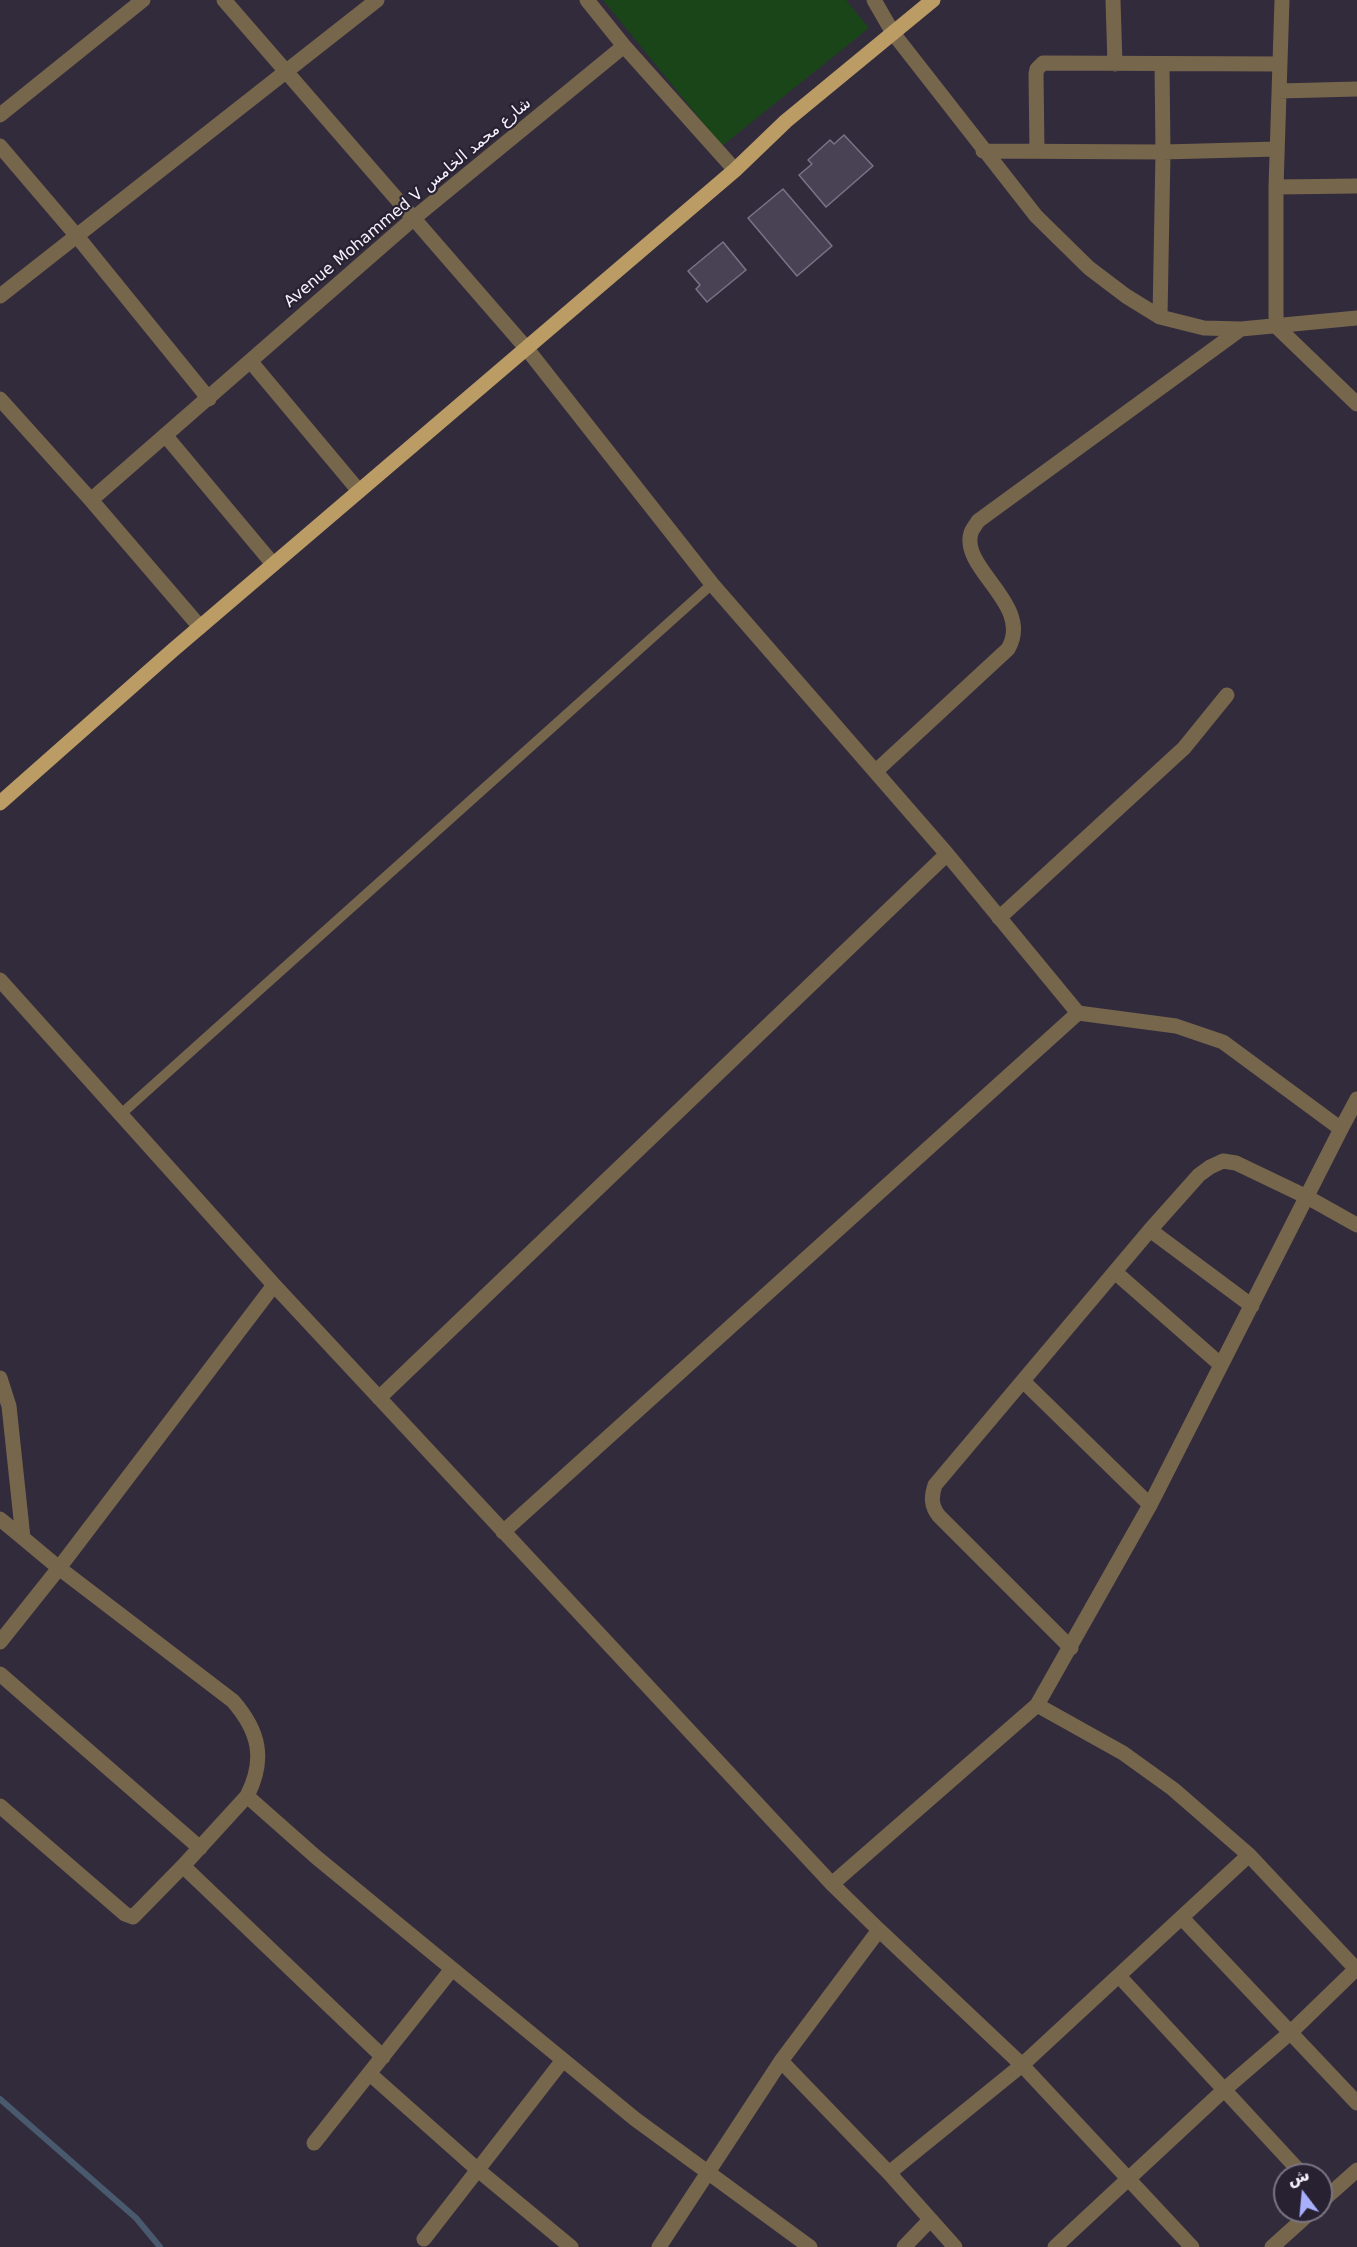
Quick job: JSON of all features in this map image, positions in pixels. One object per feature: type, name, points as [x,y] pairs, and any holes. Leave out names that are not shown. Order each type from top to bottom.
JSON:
[{"type":"main road","points":[[0,804],[273,564],[735,170],[786,121],[933,0]]},
{"type":"street","points":[[0,115],[143,0]]},
{"type":"street","points":[[224,0],[527,349],[712,584],[947,854],[1078,1013],[1176,1026],[1223,1042],[1341,1129]]},
{"type":"street","points":[[0,296],[377,0]]},
{"type":"street","points":[[587,0],[624,46],[735,170]]},
{"type":"street","points":[[874,0],[893,33],[1036,216],[1065,247],[1126,296],[1160,317],[1204,328],[1241,330],[1357,318]]},
{"type":"street","points":[[1113,0],[1115,64]]},
{"type":"street","points":[[1282,0],[1276,187],[1276,326],[1357,404]]},
{"type":"street","name":"Avenue Mohammed V شارع محمد الخامس","points":[[91,500],[414,218],[624,46]]},
{"type":"street","points":[[1036,151],[1036,74],[1040,66],[1050,62],[1280,64]]},
{"type":"street","points":[[1160,317],[1162,64]]},
{"type":"street","points":[[1279,91],[1357,89]]},
{"type":"street","points":[[0,146],[208,399]]},
{"type":"street","points":[[983,151],[1163,152],[1277,149]]},
{"type":"street","points":[[1276,187],[1357,186]]},
{"type":"street","points":[[876,771],[1008,649],[1013,639],[1012,615],[975,558],[971,547],[971,533],[978,521],[1241,330]]},
{"type":"street","points":[[251,362],[359,491]]},
{"type":"street","points":[[0,399],[91,500],[200,627]]},
{"type":"street","points":[[165,435],[273,564]]},
{"type":"street","points":[[999,918],[1184,748],[1227,695]]},
{"type":"street","points":[[379,1398],[947,854]]},
{"type":"street","points":[[0,980],[274,1285],[832,1884],[1022,2065],[1192,2247]]},
{"type":"street","points":[[503,1532],[1078,1013]]},
{"type":"street","points":[[832,1884],[1037,1705],[1071,1648],[1149,1504],[1357,1099]]},
{"type":"street","points":[[1071,1648],[933,1509],[935,1485],[1150,1230],[1199,1175],[1210,1167],[1223,1161],[1236,1163],[1307,1197],[1357,1225]]},
{"type":"street","points":[[1150,1230],[1252,1306]]},
{"type":"street","points":[[1115,1272],[1221,1365]]},
{"type":"street","points":[[0,1642],[274,1285]]},
{"type":"street","points":[[0,1378],[9,1406],[23,1538]]},
{"type":"street","points":[[1023,1381],[1149,1504]]},
{"type":"street","points":[[0,1519],[59,1568],[232,1701],[252,1726],[258,1761],[255,1779],[247,1796],[134,1917],[128,1916],[0,1806]]},
{"type":"street","points":[[0,1674],[200,1848]]},
{"type":"street","points":[[1037,1705],[1150,1770],[1249,1855],[1357,1969],[1055,2247]]},
{"type":"street","points":[[247,1796],[316,1857],[635,2119],[810,2247]]},
{"type":"street","points":[[889,2173],[1022,2065],[1249,1855]]},
{"type":"street","points":[[183,1866],[383,2057]]},
{"type":"street","points":[[1182,1918],[1357,2103]]},
{"type":"street","points":[[660,2247],[781,2061],[879,1930]]},
{"type":"street","points":[[314,2143],[453,1969]]},
{"type":"street","points":[[1119,1976],[1292,2163]]},
{"type":"street","points":[[424,2240],[563,2060]]},
{"type":"street","points":[[781,2061],[889,2173],[955,2247]]},
{"type":"street","points":[[370,2074],[478,2170],[571,2247]]},
{"type":"street","points":[[1333,2189],[1357,2170]]},
{"type":"street","points":[[904,2247],[930,2220]]},
{"type":"street","points":[[1272,2247],[1299,2223]]},
{"type":"lane","points":[[120,1115],[712,584]]},
{"type":"green space","points":[[603,0],[846,0],[869,28],[722,146]]},
{"type":"building","points":[[844,135],[873,166],[826,207],[799,175],[812,164],[808,160],[830,140],[834,144]]},
{"type":"building","points":[[783,189],[832,246],[797,276],[748,218]]},
{"type":"building","points":[[723,242],[746,270],[707,302],[696,289],[700,285],[688,271]]},
{"type":"waterway","points":[[0,2099],[136,2218],[160,2247]]}]
